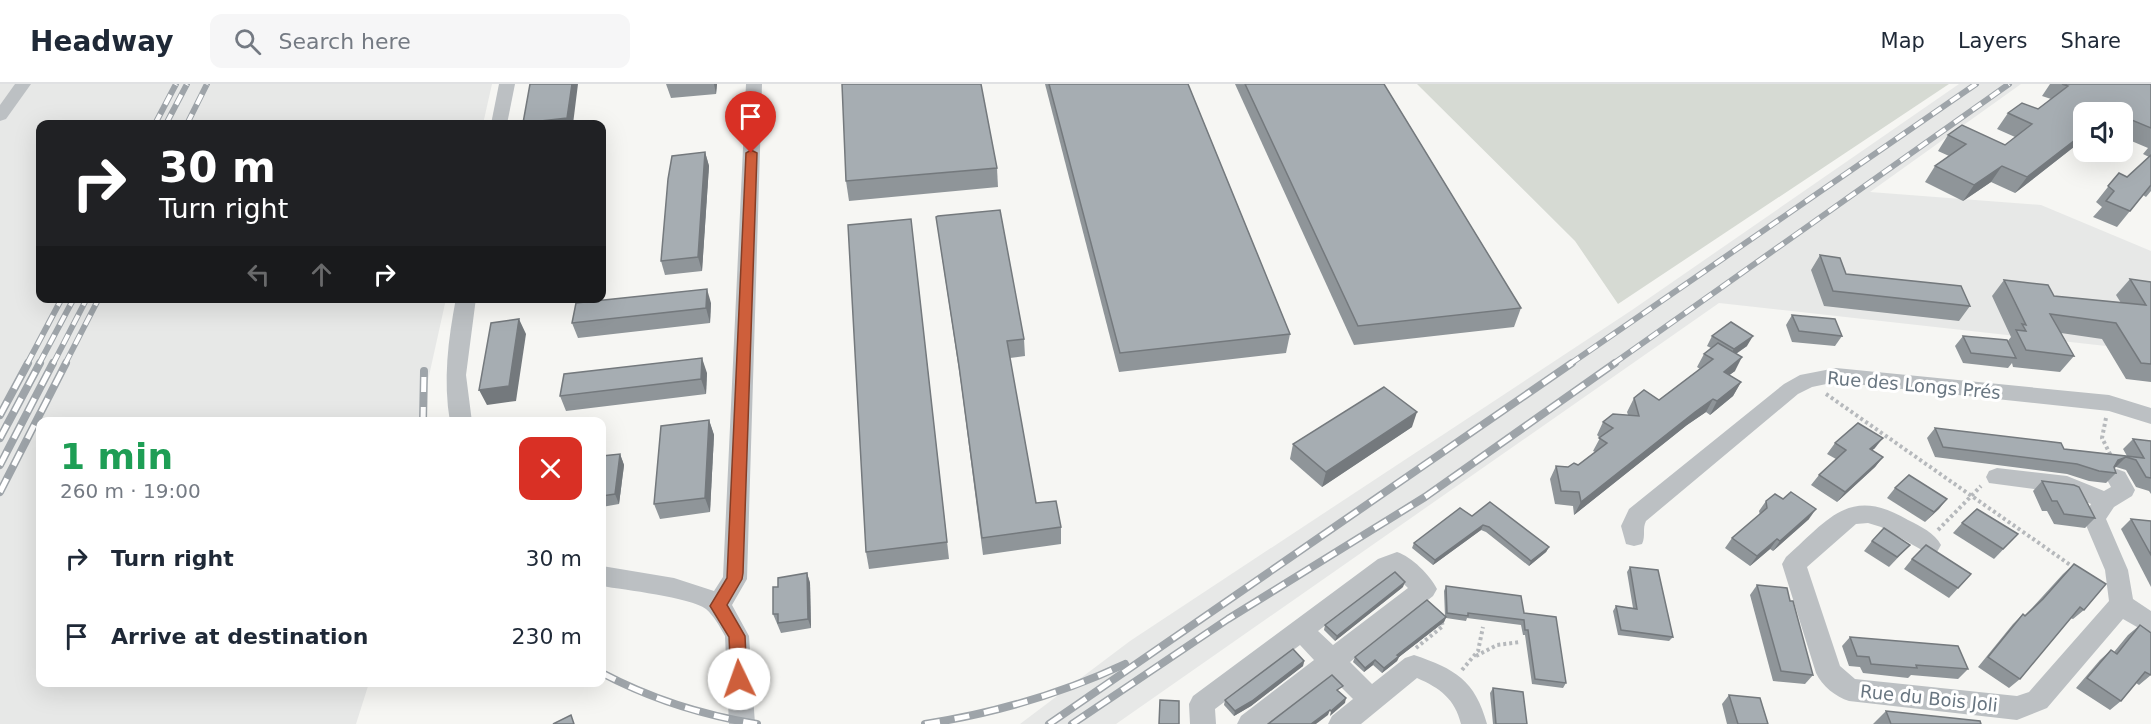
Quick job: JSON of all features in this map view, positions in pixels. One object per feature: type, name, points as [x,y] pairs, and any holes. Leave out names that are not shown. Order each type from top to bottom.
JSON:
[{"type":"street","points":[[0,116],[23,84]]},
{"type":"street","points":[[500,120],[507,84]]},
{"type":"street","points":[[718,606],[735,579],[754,84]]},
{"type":"street","points":[[460,417],[456,401],[456,372],[465,303]]},
{"type":"street","name":"Rue des Longs Prés","points":[[1634,537],[1632,526],[1637,515],[1791,389],[1820,376],[1836,375],[2109,403],[2151,416]]},
{"type":"street","points":[[1997,477],[2067,485],[2100,509],[2122,583],[2121,604],[2151,624]]},
{"type":"street","points":[[2100,509],[2124,490],[2117,478]]},
{"type":"street","name":"Rue du Bois Joli","points":[[1929,545],[1882,517],[1868,513],[1855,514],[1845,518],[1794,564],[1828,673],[1849,690],[2017,708],[2038,700],[2121,604]]},
{"type":"street","points":[[1203,724],[1202,704],[1386,566],[1397,562],[1425,589],[1250,724]]},
{"type":"street","points":[[606,577],[696,593],[714,601],[728,618],[737,636],[742,724]]},
{"type":"street","points":[[1301,630],[1371,700]]},
{"type":"street","points":[[1341,724],[1414,666],[1438,675],[1460,691],[1471,708],[1474,724]]},
{"type":"path","points":[[1807,380],[2078,570]]},
{"type":"path","points":[[2109,403],[2102,438],[2119,471],[2117,478]]},
{"type":"path","points":[[1929,545],[1941,525],[1987,481],[1997,477]]},
{"type":"path","points":[[1414,666],[1405,657],[1443,626],[1437,602],[1425,589]]},
{"type":"path","points":[[1450,682],[1476,656],[1483,644],[1483,627]]},
{"type":"path","points":[[1476,656],[1497,645],[1520,642]]},
{"type":"shaded area","points":[[0,84],[492,84],[484,120],[36,120],[36,303],[445,303],[420,417],[36,417],[36,687],[368,687],[356,724],[0,724]]},
{"type":"shaded area","points":[[1417,84],[1949,84],[1618,304],[1575,241]]},
{"type":"shaded area","points":[[1959,84],[2021,84],[1870,192],[2041,205],[2151,251],[2151,351],[1719,303],[1116,724],[1020,724],[1130,641],[1632,310]]},
{"type":"building","points":[[530,84],[572,84],[567,118],[524,120]]},
{"type":"building","points":[[842,84],[981,84],[997,168],[846,181]]},
{"type":"building","points":[[1049,84],[1188,84],[1290,334],[1120,353]]},
{"type":"building","points":[[1245,84],[1384,84],[1521,308],[1358,326]]},
{"type":"building","points":[[2062,84],[2151,84],[2151,128],[2133,121],[2133,102],[2073,102],[2073,141],[2027,177],[2002,166],[1974,185],[1935,166],[1966,144],[1948,135],[1962,125],[2005,145],[2032,124],[2008,113],[2022,103],[2038,109],[2068,86]]},
{"type":"building","points":[[705,152],[698,257],[661,261],[672,156]]},
{"type":"building","points":[[2151,155],[2151,185],[2130,211],[2106,201],[2114,191],[2108,186],[2119,173],[2127,177]]},
{"type":"building","points":[[1000,210],[1024,339],[1007,341],[1036,503],[1056,501],[1061,527],[982,538],[936,217]]},
{"type":"building","points":[[911,219],[947,542],[866,552],[848,225]]},
{"type":"building","points":[[1820,255],[1840,258],[1846,274],[1961,286],[1970,306],[1833,291]]},
{"type":"building","points":[[2130,279],[2151,282],[2151,364],[2141,363],[2116,323],[2050,314],[2074,356],[2026,350],[2016,330],[2026,331],[2022,324],[2026,325],[2004,280],[2048,285],[2054,296],[2146,305]]},
{"type":"building","points":[[707,289],[706,308],[572,323],[576,303],[606,303],[606,300]]},
{"type":"building","points":[[1792,315],[1835,319],[1842,336],[1799,331]]},
{"type":"building","points":[[519,319],[509,386],[479,390],[491,323]]},
{"type":"building","points":[[1731,322],[1753,336],[1734,349],[1712,336]]},
{"type":"building","points":[[1963,336],[2007,340],[2016,358],[1971,353]]},
{"type":"building","points":[[1718,343],[1742,357],[1724,372],[1741,382],[1717,401],[1713,399],[1695,412],[1581,502],[1579,492],[1561,491],[1556,466],[1568,467],[1574,463],[1578,465],[1607,443],[1599,438],[1613,428],[1603,422],[1613,414],[1639,416],[1634,398],[1644,390],[1659,400],[1713,359],[1704,354]]},
{"type":"building","points":[[702,358],[701,379],[560,396],[564,374]]},
{"type":"building","points":[[1384,387],[1417,412],[1326,472],[1293,444]]},
{"type":"building","points":[[709,420],[705,498],[654,504],[661,426]]},
{"type":"building","points":[[1858,423],[1883,438],[1870,449],[1883,457],[1845,492],[1819,475],[1846,450],[1835,443]]},
{"type":"building","points":[[1935,428],[2061,443],[2064,449],[2144,458],[2133,439],[2151,441],[2151,478],[2146,477],[2136,460],[2126,457],[2118,460],[2114,467],[2116,473],[2099,471],[2077,464],[1943,447]]},
{"type":"building","points":[[620,454],[615,494],[606,495],[606,456]]},
{"type":"building","points":[[1909,475],[1947,499],[1934,512],[1895,488]]},
{"type":"building","points":[[2042,481],[2079,487],[2095,518],[2064,514],[2057,501],[2052,501]]},
{"type":"building","points":[[1791,492],[1816,509],[1780,541],[1777,539],[1757,556],[1732,538],[1767,508],[1766,501],[1775,494],[1783,499]]},
{"type":"building","points":[[1490,502],[1549,547],[1531,561],[1489,527],[1483,525],[1435,560],[1414,543],[1460,508],[1472,516]]},
{"type":"building","points":[[1977,509],[2018,534],[2003,549],[1962,523]]},
{"type":"building","points":[[2131,519],[2151,521],[2151,555]]},
{"type":"building","points":[[1884,528],[1910,545],[1897,557],[1872,541]]},
{"type":"building","points":[[1926,545],[1971,574],[1958,588],[1912,559]]},
{"type":"building","points":[[2074,564],[2106,584],[2084,610],[2080,607],[2020,679],[1988,657],[2023,614],[2025,616],[2043,599]]},
{"type":"building","points":[[1630,567],[1658,570],[1673,637],[1621,630],[1616,606],[1637,609]]},
{"type":"building","points":[[1395,572],[1405,582],[1337,636],[1325,625]]},
{"type":"building","points":[[807,573],[808,619],[778,623],[778,614],[773,614],[773,587],[778,587],[778,578]]},
{"type":"building","points":[[1757,585],[1787,588],[1790,601],[1793,601],[1813,675],[1781,671]]},
{"type":"building","points":[[1446,586],[1521,596],[1524,613],[1556,617],[1566,683],[1535,679],[1528,630],[1525,630],[1524,620],[1468,613],[1468,616],[1447,613]]},
{"type":"building","points":[[1427,600],[1446,617],[1384,668],[1375,660],[1365,668],[1355,657]]},
{"type":"building","points":[[2140,625],[2151,633],[2151,675],[2145,672],[2121,701],[2087,678],[2111,650],[2117,654]]},
{"type":"building","points":[[1850,637],[1958,646],[1968,669],[1871,664],[1869,657],[1857,656]]},
{"type":"building","points":[[1293,649],[1304,661],[1252,701],[1235,711],[1225,700]]},
{"type":"building","points":[[1332,675],[1343,686],[1337,690],[1346,698],[1331,711],[1311,724],[1268,724]]},
{"type":"building","points":[[1493,688],[1523,692],[1527,724],[1496,724]]},
{"type":"building","points":[[1729,695],[1760,698],[1768,724],[1738,724]]},
{"type":"building","points":[[1160,700],[1179,701],[1179,724],[1159,724]]},
{"type":"building","points":[[1886,711],[1980,721],[1981,724],[1891,724]]},
{"type":"building","points":[[571,715],[574,724],[553,724]]},
{"type":"railway","points":[[157,120],[176,84]]},
{"type":"railway","points":[[168,120],[187,84]]},
{"type":"railway","points":[[189,120],[207,84]]},
{"type":"railway","points":[[1570,364],[1976,84]]},
{"type":"railway","points":[[1613,364],[2009,84]]},
{"type":"railway","points":[[27,364],[59,303]]},
{"type":"railway","points":[[39,364],[71,303]]},
{"type":"railway","points":[[53,364],[84,303]]},
{"type":"railway","points":[[65,364],[96,303]]},
{"type":"railway","points":[[0,415],[28,363]]},
{"type":"railway","points":[[0,438],[40,363]]},
{"type":"railway","points":[[0,465],[53,363]]},
{"type":"railway","points":[[38,417],[66,363]]},
{"type":"railway","points":[[1049,724],[1572,363]]},
{"type":"railway","points":[[1072,724],[1228,619],[1425,497],[1615,363]]},
{"type":"railway","points":[[423,417],[424,371]]},
{"type":"railway","points":[[0,492],[36,422]]},
{"type":"railway","points":[[925,724],[1027,701],[1101,675],[1125,664]]},
{"type":"railway","points":[[606,675],[639,691],[677,705],[757,724]]},
{"type":"route","points":[[739,679],[737,636],[728,618],[718,606],[735,579],[751,153]]}]
